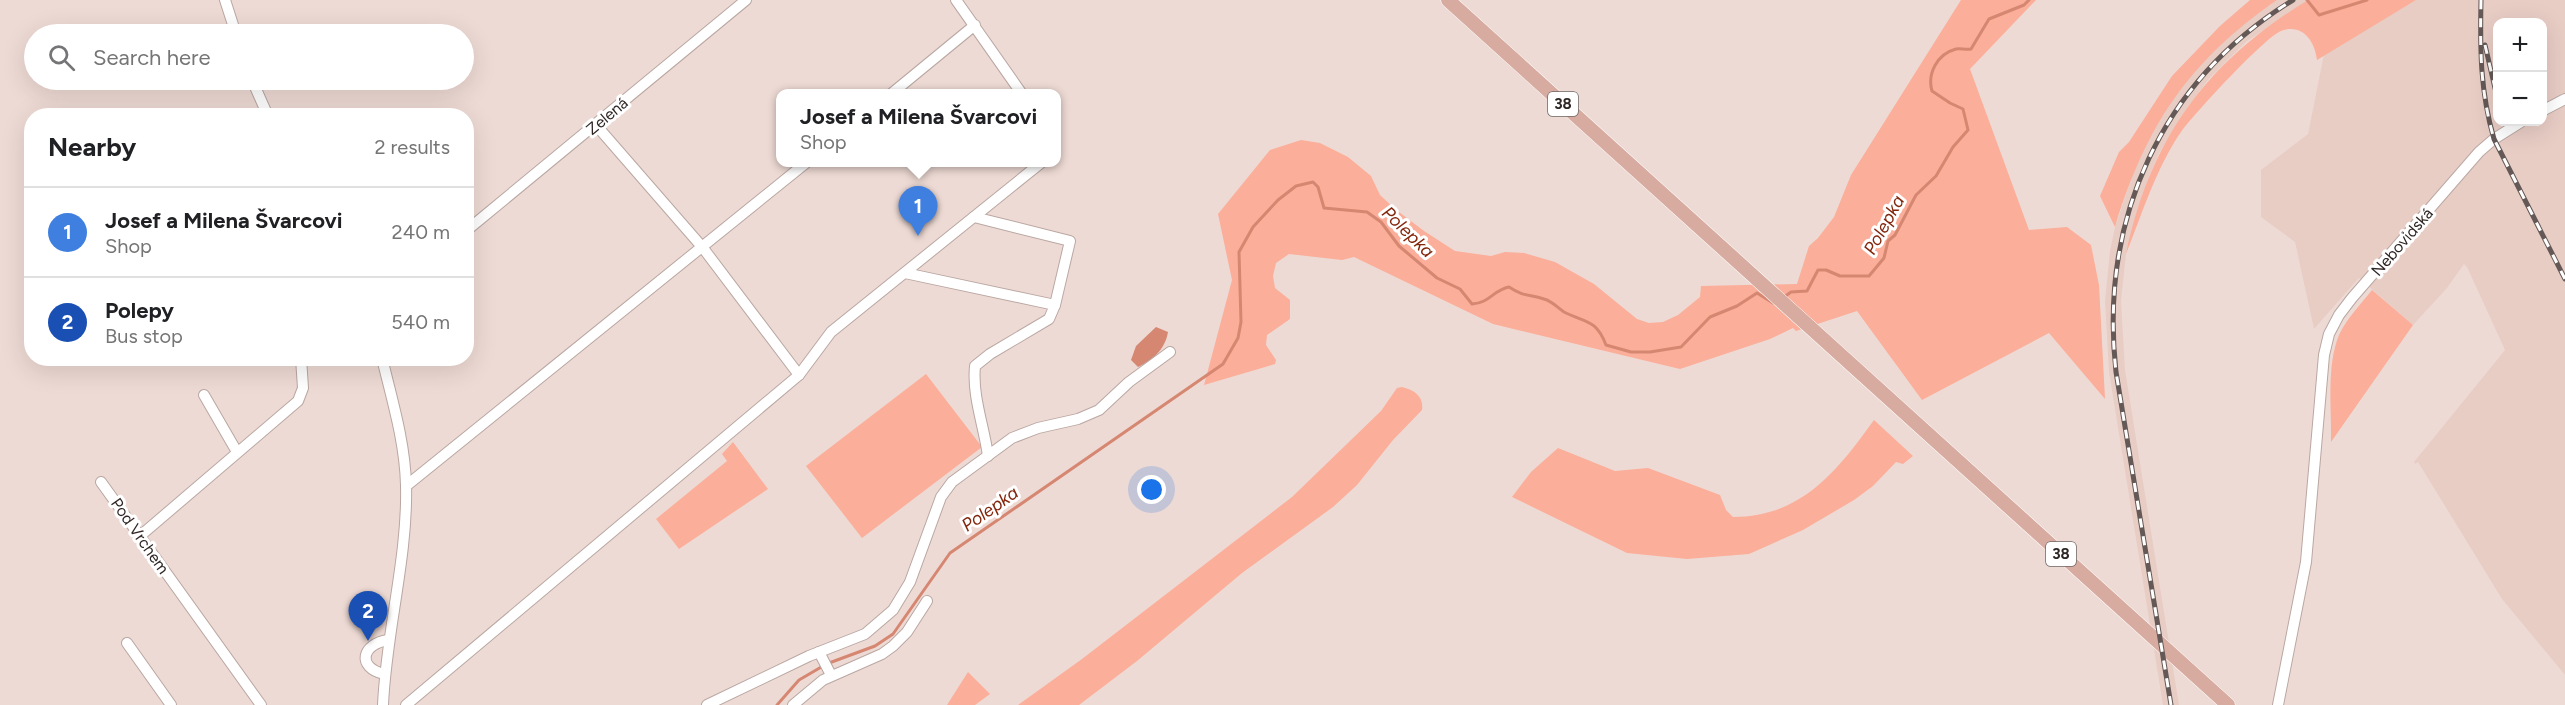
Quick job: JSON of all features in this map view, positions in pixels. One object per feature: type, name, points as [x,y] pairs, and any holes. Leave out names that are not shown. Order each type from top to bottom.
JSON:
[{"type":"main road","name":"38","points":[[1448,0],[2228,705]]},
{"type":"street","points":[[225,0],[233,24]]},
{"type":"street","name":"Zelená","points":[[474,224],[746,0]]},
{"type":"street","points":[[956,0],[1019,89]]},
{"type":"street","points":[[896,89],[975,25]]},
{"type":"street","points":[[256,90],[264,108]]},
{"type":"street","points":[[2547,108],[2565,99]]},
{"type":"street","points":[[596,125],[703,248],[799,375]]},
{"type":"street","name":"Nebovidská","points":[[2278,705],[2306,562],[2320,385],[2329,334],[2339,315],[2479,152],[2515,126]]},
{"type":"street","points":[[406,486],[801,167]]},
{"type":"street","points":[[406,705],[799,375],[831,332],[1036,167]]},
{"type":"street","points":[[974,217],[1070,241],[1055,305],[1049,319],[990,354],[975,366],[973,382],[985,432],[988,456]]},
{"type":"street","points":[[905,273],[1055,305]]},
{"type":"street","points":[[707,705],[821,656],[865,634],[893,610],[910,582],[941,497],[952,482],[1011,438],[1038,428],[1078,420],[1099,410],[1130,381],[1170,352]]},
{"type":"street","points":[[140,536],[298,401],[303,388],[302,366]]},
{"type":"street","points":[[383,705],[388,640],[404,530],[406,486],[404,452],[384,366]]},
{"type":"street","points":[[204,395],[237,452]]},
{"type":"street","name":"Pod Vrchem","points":[[101,482],[261,705]]},
{"type":"street","points":[[793,705],[830,673],[882,654],[893,646],[907,632],[927,601]]},
{"type":"street","points":[[384,674],[374,671],[367,664],[366,655],[369,647],[377,642],[388,640]]},
{"type":"street","points":[[127,643],[171,705]]},
{"type":"street","points":[[821,656],[830,673]]},
{"type":"shaded area","points":[[1961,0],[2036,0],[1970,69],[2029,230],[2067,227],[2091,245],[2099,285],[2105,399],[2049,333],[1922,400],[1857,311],[1796,331],[1793,328],[1770,339],[1680,369],[1493,324],[1354,257],[1342,260],[1289,254],[1276,263],[1273,276],[1275,288],[1290,300],[1290,319],[1267,335],[1266,345],[1276,360],[1275,364],[1204,385],[1232,280],[1218,214],[1270,150],[1301,140],[1320,143],[1348,157],[1371,176],[1380,195],[1395,209],[1455,251],[1491,256],[1505,252],[1524,253],[1555,262],[1594,284],[1637,319],[1649,323],[1663,322],[1678,315],[1700,297],[1701,286],[1797,284],[1809,246],[1834,217],[1851,175]]},
{"type":"shaded area","points":[[2250,0],[2277,0],[2219,47],[2195,72],[2175,98],[2141,157],[2115,227],[2100,196],[2119,152],[2129,142],[2172,76],[2220,26]]},
{"type":"shaded area","points":[[2277,0],[2308,0],[2246,42],[2208,80],[2190,104],[2160,152],[2150,174],[2126,254],[2121,301],[2125,370],[2179,705],[2163,705],[2109,372],[2105,301],[2110,251],[2115,227],[2135,168],[2146,144],[2176,94],[2196,69],[2235,30]]},
{"type":"shaded area","points":[[2308,0],[2416,0],[2317,60],[2311,41],[2302,32],[2296,30],[2281,31],[2260,47],[2181,132],[2157,176],[2126,254],[2137,212],[2151,174],[2188,106],[2240,49]]},
{"type":"shaded area","points":[[2416,0],[2565,0],[2565,675],[2502,599],[2418,462],[2415,464],[2414,462],[2505,350],[2467,267],[2464,264],[2447,288],[2413,325],[2359,278],[2314,329],[2295,242],[2261,217],[2261,170],[2308,134],[2324,54]]},
{"type":"shaded area","points":[[2372,290],[2413,325],[2331,442],[2330,388],[2335,347],[2346,323]]},
{"type":"shaded area","points":[[1156,327],[1168,332],[1164,344],[1153,358],[1138,367],[1131,360],[1136,346]]},
{"type":"shaded area","points":[[926,374],[982,447],[862,538],[806,466]]},
{"type":"shaded area","points":[[1402,387],[1420,397],[1422,410],[1393,440],[1357,485],[1333,507],[1242,573],[1137,661],[1079,705],[1018,705],[1082,659],[1292,497],[1381,411],[1397,388]]},
{"type":"shaded area","points":[[1874,420],[1913,456],[1903,464],[1896,462],[1873,486],[1854,500],[1803,530],[1749,554],[1687,559],[1627,553],[1512,497],[1531,472],[1558,448],[1615,471],[1648,468],[1720,495],[1726,510],[1733,517],[1757,515],[1779,509],[1816,487],[1832,473]]},
{"type":"shaded area","points":[[733,442],[768,489],[679,549],[656,519],[727,461],[722,454]]},
{"type":"shaded area","points":[[968,672],[990,694],[975,705],[947,705]]},
{"type":"waterway","name":"Polepka","points":[[1784,297],[1791,292],[1807,291],[1818,270],[1826,270],[1840,276],[1869,276],[1884,258],[1888,241],[1895,235],[1916,195],[1936,176],[1953,147],[1968,130],[1963,109],[1932,91],[1931,78],[1935,66],[1949,52],[1971,49],[1989,19],[2024,5],[2029,0]]},
{"type":"waterway","name":"Polepka","points":[[2307,0],[2319,15],[2367,0]]},
{"type":"waterway","name":"Polepka","points":[[829,663],[875,646],[893,634],[950,553],[1223,364],[1238,338],[1241,322],[1239,252],[1253,227],[1278,200],[1296,186],[1313,182],[1318,187],[1324,208],[1367,212],[1381,222],[1399,246],[1437,278],[1460,289],[1472,304],[1483,301],[1509,287],[1523,294],[1550,301],[1564,312],[1594,326],[1606,345],[1631,352],[1650,352],[1681,347],[1710,317],[1737,306],[1757,293],[1773,303],[1776,301]]},
{"type":"waterway","name":"Polepka","points":[[777,705],[799,680],[823,666]]},
{"type":"railway","points":[[2171,705],[2116,372],[2113,315],[2118,261],[2130,208],[2149,159],[2175,113],[2207,71],[2247,33],[2293,0]]},
{"type":"railway","points":[[2481,0],[2482,70],[2486,104],[2494,139],[2565,279]]},
{"type":"railway","points":[[2485,45],[2493,79]]},
{"type":"place","name":"Josef a Milena Švarcovi","points":[[918,236]]},
{"type":"place","name":"Polepy","points":[[368,641]]}]
